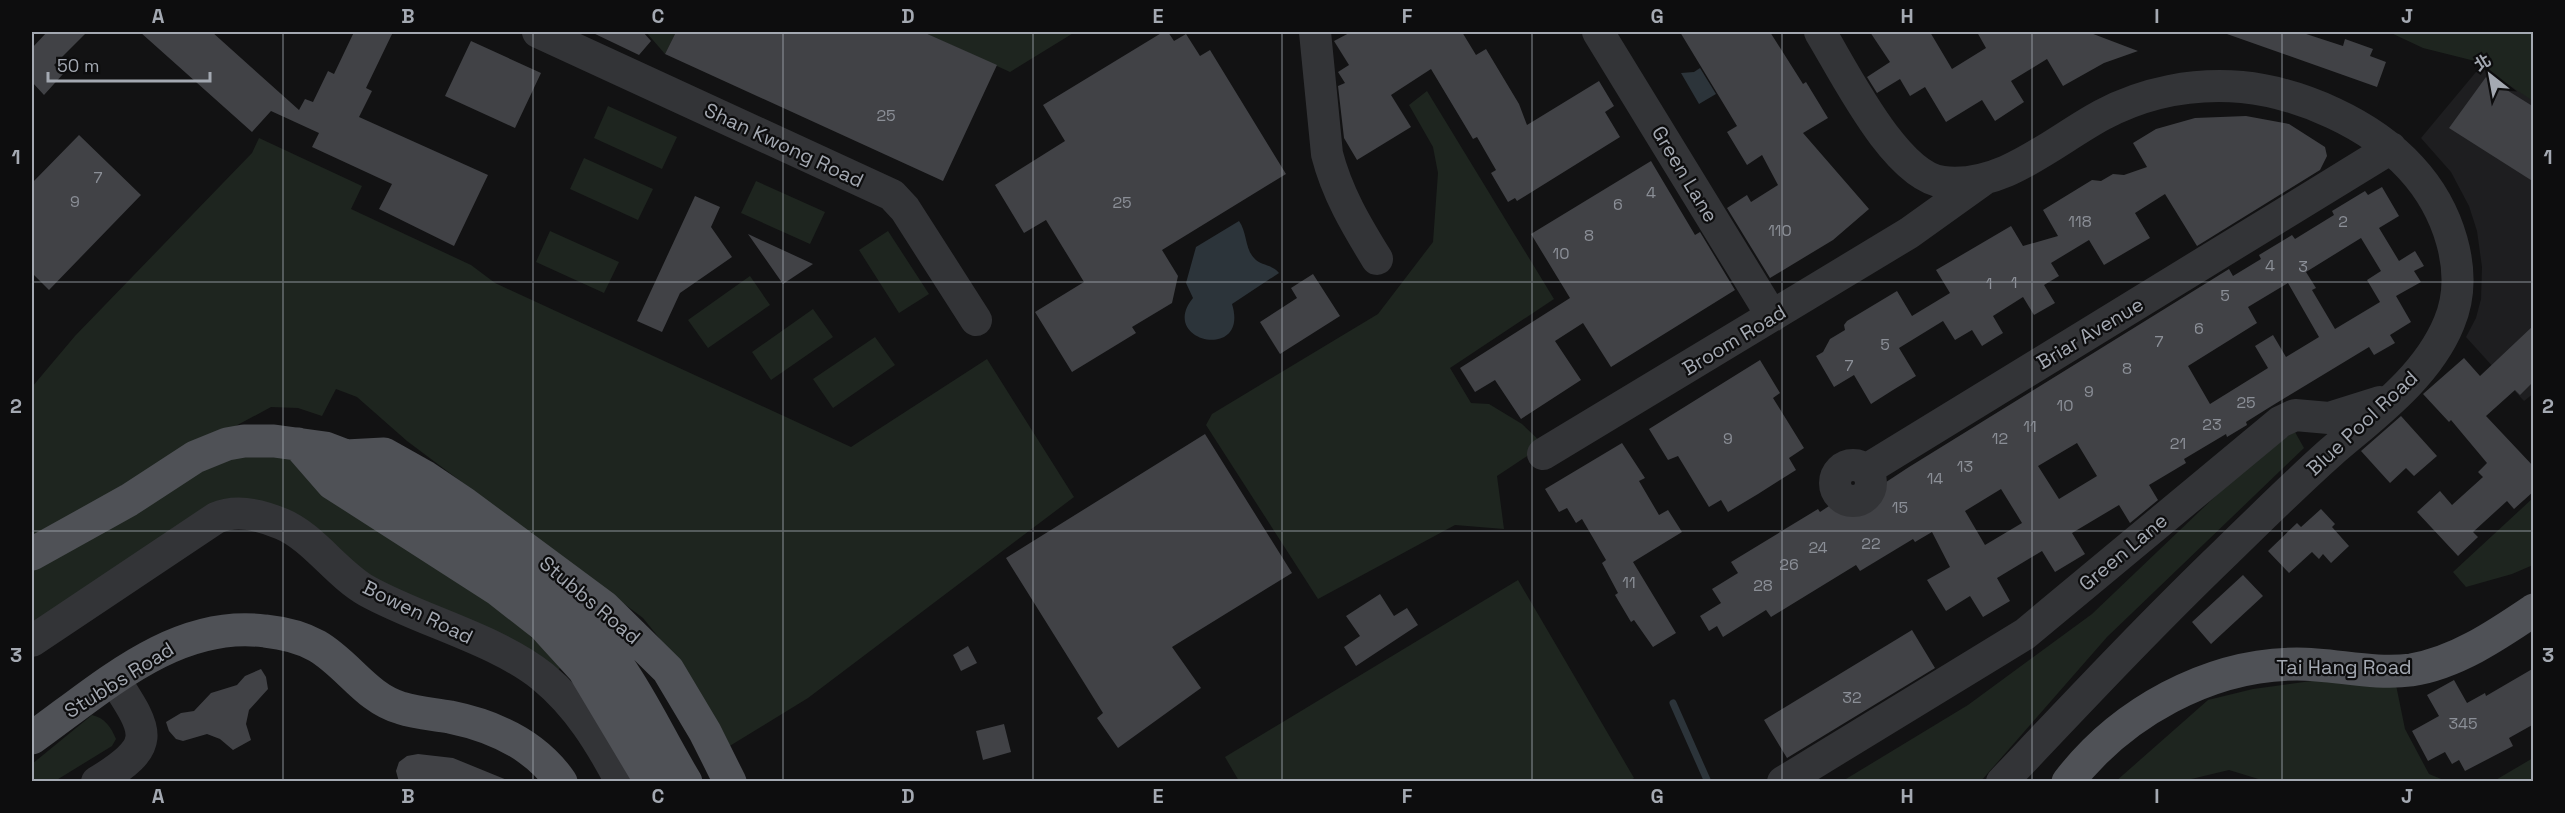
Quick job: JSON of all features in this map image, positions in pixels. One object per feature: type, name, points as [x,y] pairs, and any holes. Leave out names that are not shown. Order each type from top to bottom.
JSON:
[{"type":"main road","name":"Stubbs Road","points":[[32,554],[129,501],[211,449],[244,441],[384,454],[465,504],[604,607],[668,670],[705,732],[730,782]]},
{"type":"main road","points":[[323,449],[332,483],[497,589],[543,625],[584,670],[651,782]]},
{"type":"main road","points":[[323,449],[566,610],[589,628],[610,652],[635,689],[686,782]]},
{"type":"main road","name":"Tai Hang Road","points":[[2068,782],[2100,745],[2140,714],[2191,687],[2247,670],[2296,664],[2384,671],[2412,670],[2464,652],[2534,610]]},
{"type":"main road","name":"Stubbs Road","points":[[32,738],[114,679],[160,651],[190,637],[248,628],[281,633],[318,646],[336,659],[373,694],[390,705],[409,711],[465,721],[522,743],[545,762],[561,782]]},
{"type":"street","name":"Shan Kwong Road","points":[[538,32],[892,195],[905,209],[976,320]]},
{"type":"street","points":[[1315,32],[1329,161],[1344,202],[1377,259]]},
{"type":"street","name":"Green Lane","points":[[1598,32],[1772,316]]},
{"type":"street","points":[[1820,32],[1881,132],[1905,162],[1941,182],[1923,223]]},
{"type":"street","name":"Blue Pool Road","points":[[1941,182],[1983,180],[2016,167],[2104,114],[2152,94],[2192,87],[2260,89],[2308,102],[2372,135],[2391,148],[2421,179],[2446,221],[2454,254],[2456,301],[2449,324],[2415,375],[2153,624],[2002,782]]},
{"type":"street","name":"Briar Avenue","points":[[2315,196],[2342,161],[2352,125]]},
{"type":"street","name":"Briar Avenue","points":[[1866,470],[2391,148]]},
{"type":"street","name":"Broom Road","points":[[1543,454],[1923,223],[1983,180]]},
{"type":"street","name":"Green Lane","points":[[1783,782],[1965,665],[2009,644],[2040,622],[2274,426],[2295,415],[2329,417],[2372,405],[2394,396]]},
{"type":"street","points":[[2274,426],[2287,421],[2298,421],[2331,453]]},
{"type":"street","name":"Bowen Road","points":[[32,641],[216,518],[230,512],[246,514],[283,524],[364,589],[498,650],[540,675],[583,718],[598,738],[621,782]]},
{"type":"street","points":[[97,782],[126,764],[138,748],[141,739],[137,714],[114,679]]},
{"type":"shaded area","points":[[646,32],[676,32],[665,54]]},
{"type":"shaded area","points":[[923,32],[1075,32],[1010,72]]},
{"type":"shaded area","points":[[2389,32],[2533,32],[2533,101],[2479,62],[2423,48]]},
{"type":"shaded area","points":[[2481,66],[2520,67],[2534,92],[2534,393],[2524,401],[2466,337],[2476,318],[2481,299],[2482,267],[2477,231],[2469,206],[2451,172],[2421,138]]},
{"type":"shaded area","points":[[1700,68],[1716,94],[1699,104],[1681,73],[1694,72]]},
{"type":"shaded area","points":[[1427,91],[1554,299],[1450,368],[1471,403],[1489,404],[1522,424],[1544,445],[1497,476],[1504,529],[1455,525],[1318,599],[1206,425],[1212,414],[1378,314],[1433,242],[1438,173],[1433,147],[1409,105]]},
{"type":"shaded area","points":[[608,106],[677,137],[662,169],[594,138]]},
{"type":"shaded area","points":[[259,138],[362,186],[351,209],[471,265],[495,283],[851,447],[987,359],[1074,497],[808,698],[728,747],[668,649],[643,618],[407,441],[357,397],[336,389],[322,416],[298,408],[271,407],[152,471],[32,542],[32,387],[75,336],[252,153]]},
{"type":"shaded area","points":[[584,158],[653,189],[638,220],[570,189]]},
{"type":"shaded area","points":[[756,181],[825,212],[810,244],[741,213]]},
{"type":"shaded area","points":[[1239,221],[1251,254],[1257,261],[1279,273],[1232,304],[1234,322],[1228,334],[1218,339],[1206,339],[1194,335],[1186,326],[1185,313],[1193,298],[1186,283],[1196,247]]},
{"type":"shaded area","points":[[550,231],[619,262],[604,293],[536,262]]},
{"type":"shaded area","points":[[888,231],[929,294],[899,313],[859,250]]},
{"type":"shaded area","points":[[750,276],[770,305],[708,348],[688,320]]},
{"type":"shaded area","points":[[813,309],[833,337],[771,380],[752,352]]},
{"type":"shaded area","points":[[875,337],[895,365],[833,408],[813,379]]},
{"type":"shaded area","points":[[2295,432],[2304,448],[2107,637],[1981,781],[1841,782],[1968,705],[2092,614],[2266,448]]},
{"type":"shaded area","points":[[237,449],[290,451],[487,595],[562,666],[554,674],[226,500],[32,633],[32,561]]},
{"type":"shaded area","points":[[2533,498],[2533,565],[2512,574],[2466,587],[2453,572]]},
{"type":"shaded area","points":[[1518,580],[1634,778],[1628,782],[1239,781],[1225,757]]},
{"type":"shaded area","points":[[2347,676],[2396,685],[2405,729],[2429,774],[2446,781],[2265,781],[2229,770],[2183,781],[2115,782],[2208,700],[2253,689]]},
{"type":"shaded area","points":[[92,715],[101,718],[110,727],[116,739],[112,746],[55,781],[32,782],[32,764]]},
{"type":"shaded area","points":[[2533,758],[2533,781],[2494,781]]},
{"type":"building","points":[[47,32],[87,32],[54,65],[63,74],[44,95],[32,82],[32,48]]},
{"type":"building","points":[[140,32],[212,32],[299,110],[305,99],[313,102],[328,71],[334,74],[354,32],[393,32],[366,88],[372,91],[359,117],[488,175],[454,246],[379,209],[392,184],[312,147],[319,133],[271,111],[252,132]]},
{"type":"building","points":[[591,32],[643,32],[651,41],[639,55]]},
{"type":"building","points":[[676,32],[923,32],[997,65],[943,181],[665,54]]},
{"type":"building","points":[[1163,32],[1168,32],[1174,41],[1186,34],[1200,56],[1210,50],[1286,174],[1162,250],[1178,276],[1172,303],[1132,327],[1136,333],[1072,372],[1035,312],[1084,282],[1046,220],[1024,233],[995,185],[1065,141],[1043,105]]},
{"type":"building","points":[[1351,32],[1462,32],[1476,55],[1486,49],[1519,104],[1527,125],[1599,81],[1614,106],[1605,112],[1620,137],[1517,201],[1515,198],[1508,202],[1491,173],[1496,170],[1477,137],[1473,139],[1431,69],[1391,95],[1411,127],[1357,160],[1344,138],[1338,86],[1345,83],[1338,72],[1349,65],[1334,41]]},
{"type":"building","points":[[1680,32],[1770,32],[1803,84],[1806,82],[1828,118],[1803,133],[1869,209],[1833,240],[1770,278],[1727,208],[1747,195],[1751,202],[1778,185],[1762,155],[1747,165],[1727,132],[1737,126]]},
{"type":"building","points":[[1870,32],[1930,32],[1952,69],[1986,48],[1977,32],[2088,32],[2138,51],[2104,63],[2063,86],[2047,59],[2011,81],[2024,102],[1995,121],[1982,100],[1946,122],[1925,87],[1910,96],[1900,79],[1877,93],[1867,77],[1890,62]]},
{"type":"building","points":[[2228,32],[2300,32],[2343,46],[2345,39],[2373,49],[2370,56],[2386,62],[2377,87],[2227,34]]},
{"type":"building","points":[[471,41],[541,73],[515,128],[445,96]]},
{"type":"building","points":[[2486,77],[2534,107],[2534,182],[2449,128]]},
{"type":"building","points":[[2246,116],[2289,124],[2325,147],[2327,156],[2320,170],[2197,246],[2165,194],[2135,213],[2150,238],[2104,265],[2089,240],[2051,263],[2059,276],[2044,285],[2055,303],[2034,315],[2023,297],[1993,316],[2003,333],[1982,346],[1972,330],[1955,340],[1943,321],[1899,348],[1916,376],[1871,404],[1854,375],[1834,387],[1816,356],[1823,352],[1830,339],[1845,330],[1844,325],[1847,321],[1897,291],[1912,316],[1950,293],[1936,270],[2011,226],[2023,246],[2058,236],[2043,210],[2092,180],[2101,181],[2113,174],[2124,175],[2147,167],[2133,143],[2156,129],[2195,118]]},
{"type":"building","points":[[79,135],[141,195],[49,290],[32,273],[32,183]]},
{"type":"building","points":[[1651,161],[1695,235],[1700,232],[1735,290],[1611,367],[1583,323],[1555,341],[1581,380],[1521,419],[1495,380],[1475,392],[1460,368],[1570,298],[1531,234]]},
{"type":"building","points":[[2382,187],[2399,216],[2379,228],[2399,261],[2415,251],[2424,266],[2414,271],[2421,282],[2396,296],[2411,322],[2390,335],[2395,343],[2374,355],[2369,347],[2246,422],[2247,425],[2227,437],[2226,434],[2184,459],[2186,463],[2149,485],[2158,500],[2130,523],[2119,505],[2072,533],[2085,554],[2055,572],[2042,551],[1997,578],[2010,601],[1983,617],[1970,596],[1946,611],[1927,580],[1950,567],[1932,532],[1915,542],[1913,539],[1860,571],[1856,565],[1771,617],[1766,610],[1723,637],[1717,626],[1709,631],[1700,616],[1721,603],[1712,589],[1738,573],[1731,562],[1818,509],[1820,512],[1838,500],[1847,515],[1877,495],[1874,490],[1909,467],[2229,269],[2233,276],[2261,259],[2259,255],[2292,235],[2295,239],[2334,215],[2332,211],[2365,191],[2368,195]],"holes":[[[2361,238],[2381,271],[2367,280],[2380,302],[2335,329],[2312,290],[2316,288],[2306,272]],[[2288,283],[2319,337],[2286,357],[2273,335],[2255,346],[2268,368],[2210,404],[2188,366],[2257,323],[2248,307]],[[2077,443],[2097,476],[2059,499],[2038,466]],[[2001,489],[2022,523],[1985,545],[1965,511]]]},
{"type":"building","points":[[695,196],[720,207],[711,227],[732,257],[680,293],[662,332],[637,321]]},
{"type":"building","points":[[748,234],[813,264],[783,284]]},
{"type":"building","points":[[1313,274],[1340,316],[1280,354],[1260,322],[1297,298],[1291,288]]},
{"type":"building","points":[[2534,325],[2534,381],[2520,395],[2515,390],[2486,416],[2534,467],[2534,491],[2514,509],[2507,501],[2473,532],[2478,537],[2458,556],[2417,512],[2440,491],[2452,505],[2483,477],[2478,472],[2487,463],[2451,420],[2449,422],[2423,394],[2464,358],[2480,376]]},
{"type":"building","points":[[1760,360],[1780,393],[1773,398],[1804,448],[1789,458],[1796,470],[1758,494],[1728,512],[1721,500],[1709,507],[1678,456],[1668,460],[1649,429]]},
{"type":"building","points":[[2401,416],[2437,456],[2414,476],[2406,468],[2390,483],[2361,451]]},
{"type":"building","points":[[1205,434],[1292,573],[1172,647],[1201,688],[1118,748],[1097,718],[1103,713],[1006,558]]},
{"type":"building","points":[[1622,443],[1645,478],[1639,481],[1659,515],[1668,510],[1682,532],[1633,562],[1676,633],[1653,647],[1634,620],[1631,622],[1615,595],[1618,593],[1602,563],[1606,560],[1582,519],[1576,523],[1567,508],[1559,512],[1545,489]]},
{"type":"building","points":[[2321,509],[2335,524],[2332,527],[2349,546],[2331,563],[2323,554],[2319,559],[2312,552],[2289,573],[2268,551],[2297,523],[2301,527]]},
{"type":"building","points":[[2243,575],[2263,596],[2211,644],[2192,622]]},
{"type":"building","points":[[1380,594],[1394,616],[1407,608],[1418,625],[1356,666],[1344,647],[1360,636],[1346,616]]},
{"type":"building","points":[[1912,630],[1935,668],[1787,758],[1764,720]]},
{"type":"building","points":[[968,646],[977,663],[961,671],[953,655]]},
{"type":"building","points":[[2534,668],[2534,724],[2509,738],[2513,746],[2465,771],[2459,760],[2452,764],[2445,752],[2428,761],[2412,731],[2439,716],[2427,695],[2454,680],[2467,703],[2485,693],[2486,696]]},
{"type":"building","points":[[261,669],[266,677],[268,689],[249,710],[246,724],[251,740],[233,750],[220,739],[207,734],[183,741],[176,739],[169,731],[166,722],[181,713],[194,711],[211,693],[237,685],[245,676]]},
{"type":"building","points":[[1004,724],[1011,752],[983,760],[976,731]]},
{"type":"building","points":[[418,754],[453,758],[512,782],[399,782],[396,771],[399,762],[407,756]]},
{"type":"waterway","points":[[1673,703],[1708,782]]}]
